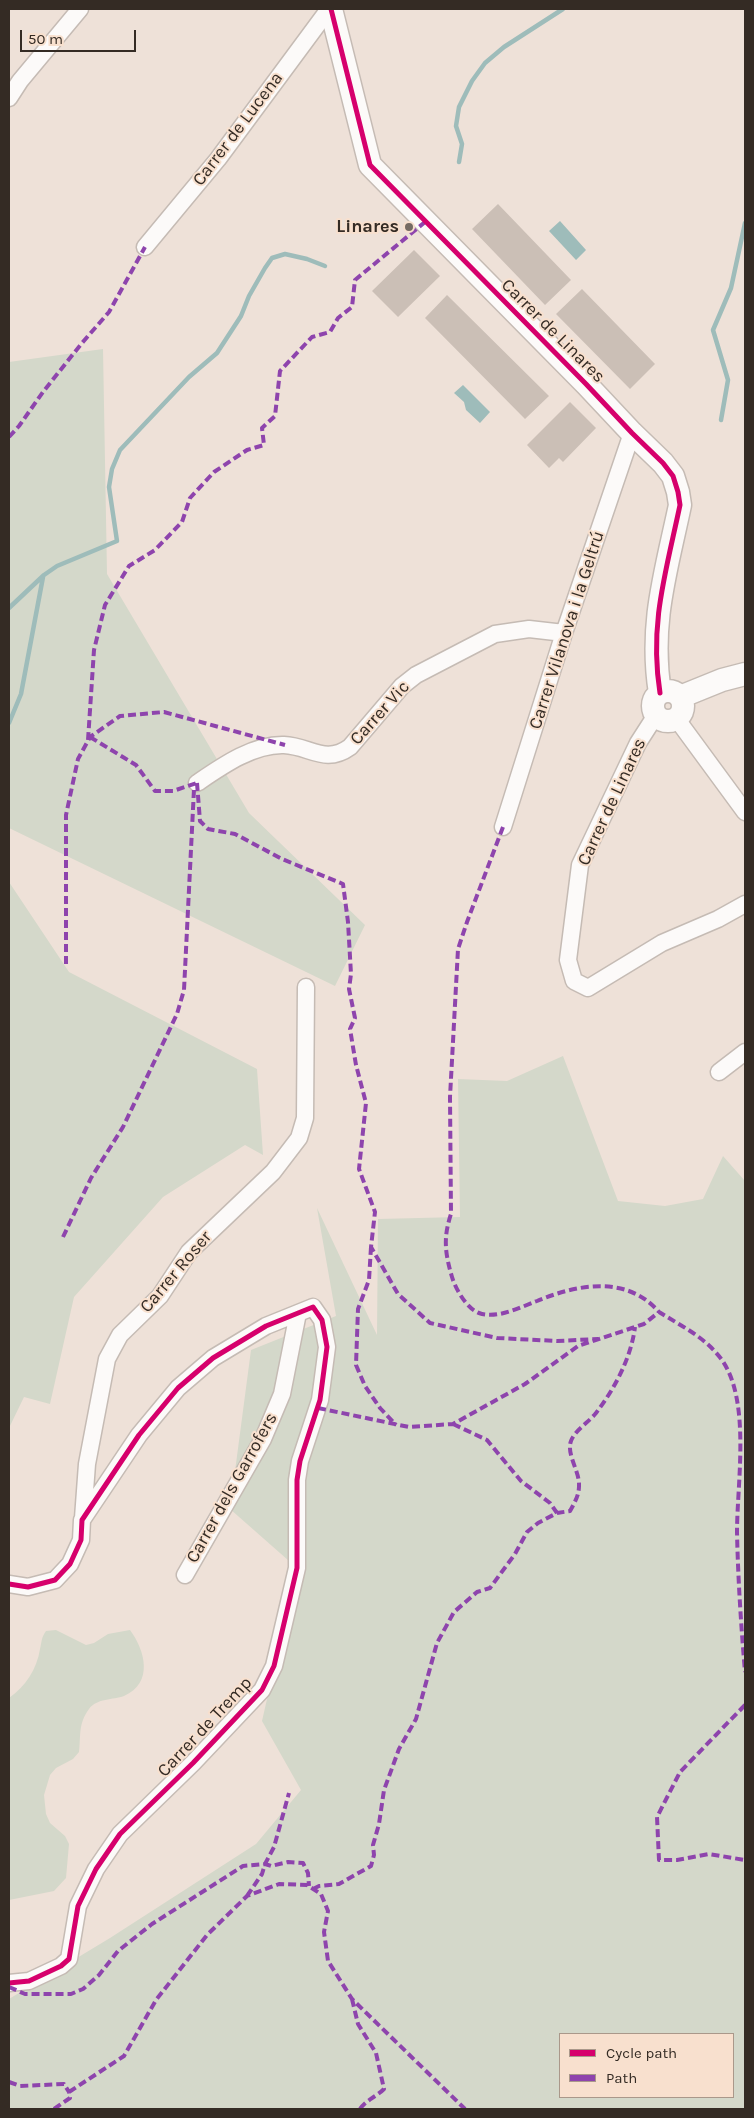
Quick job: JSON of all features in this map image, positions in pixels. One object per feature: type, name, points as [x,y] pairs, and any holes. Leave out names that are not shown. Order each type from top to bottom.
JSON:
[{"type":"street","points":[[9,98],[14,80],[80,9]]},
{"type":"street","name":"Carrer de Lucena","points":[[145,247],[218,159],[330,9]]},
{"type":"street","name":"Carrer de Linares","points":[[330,9],[370,165],[663,463],[673,476],[678,492],[680,505],[658,607],[656,665],[668,706],[638,743],[580,865],[568,960],[574,981],[588,988],[662,943],[745,904]]},
{"type":"street","name":"Carrer Vilanova i la Geltrú","points":[[503,827],[564,633],[632,433]]},
{"type":"street","name":"Carrer Vic","points":[[197,782],[228,762],[266,747],[285,745],[324,756],[343,753],[402,686],[416,675],[495,634],[529,629],[564,633]]},
{"type":"street","points":[[744,673],[722,680],[668,706],[745,812]]},
{"type":"street","name":"Carrer Roser","points":[[9,1584],[28,1586],[55,1580],[70,1564],[81,1540],[87,1464],[107,1359],[120,1335],[160,1296],[188,1252],[273,1172],[299,1138],[305,1118],[306,987]]},
{"type":"street","points":[[719,1072],[745,1052]]},
{"type":"street","points":[[82,1520],[139,1435],[178,1388],[213,1358],[266,1326],[305,1310]]},
{"type":"street","name":"Carrer dels Garrofers","points":[[185,1574],[264,1439],[282,1394],[305,1310]]},
{"type":"street","name":"Carrer de Tremp","points":[[9,1983],[29,1981],[61,1966],[69,1959],[78,1906],[96,1869],[120,1834],[193,1763],[262,1690],[274,1666],[297,1568],[299,1470],[320,1400],[327,1347],[322,1320],[305,1310]]},
{"type":"shaded area","points":[[103,349],[107,574],[249,813],[365,925],[335,986],[9,828],[9,362]]},
{"type":"shaded area","points":[[9,882],[69,972],[257,1069],[263,1155],[245,1145],[163,1197],[74,1297],[50,1404],[24,1397],[9,1428]]},
{"type":"shaded area","points":[[563,1056],[618,1201],[665,1206],[703,1199],[723,1156],[745,1181],[745,2109],[9,2109],[9,1999],[110,1938],[256,1844],[301,1790],[262,1721],[297,1568],[230,1509],[251,1350],[336,1316],[317,1208],[377,1335],[378,1219],[460,1217],[458,1079],[507,1081]]},
{"type":"shaded area","points":[[56,1630],[86,1645],[94,1643],[108,1634],[130,1630],[143,1656],[143,1675],[140,1683],[124,1696],[92,1705],[83,1720],[79,1752],[73,1759],[56,1768],[50,1775],[44,1795],[46,1814],[50,1823],[65,1836],[69,1844],[66,1878],[54,1891],[9,1900],[9,1698],[25,1683],[33,1670],[42,1638],[46,1631]]},
{"type":"water","points":[[560,221],[586,250],[576,260],[549,231]]},
{"type":"water","points":[[463,385],[490,412],[480,423],[466,410],[464,402],[454,393]]},
{"type":"building","points":[[498,204],[571,280],[545,305],[472,229]]},
{"type":"building","points":[[414,250],[440,276],[398,317],[372,291]]},
{"type":"building","points":[[582,289],[655,364],[630,389],[556,314]]},
{"type":"building","points":[[447,295],[549,396],[525,419],[425,318]]},
{"type":"building","points":[[570,402],[596,428],[563,462],[559,458],[549,468],[527,445]]},
{"type":"waterway","points":[[459,162],[462,144],[456,126],[459,107],[472,81],[485,63],[504,47],[563,9]]},
{"type":"waterway","points":[[721,420],[728,380],[713,330],[731,288],[745,223]]},
{"type":"waterway","points":[[9,608],[44,575],[57,566],[117,541],[109,487],[112,469],[120,450],[189,377],[217,353],[241,316],[249,296],[272,258],[285,254],[307,259],[325,266]]},
{"type":"waterway","points":[[9,723],[21,694],[43,577]]},
{"type":"marked path","points":[[88,740],[94,650],[105,605],[129,566],[155,550],[182,522],[190,498],[214,472],[247,450],[264,445],[262,428],[275,416],[280,371],[312,337],[330,332],[338,318],[352,307],[355,280],[425,222]]},
{"type":"marked path","points":[[9,437],[82,343],[109,312],[145,247]]},
{"type":"marked path","points":[[66,964],[66,815],[78,759],[90,737],[120,716],[164,712],[285,745]]},
{"type":"marked path","points":[[90,737],[136,765],[155,791],[173,791],[197,783]]},
{"type":"marked path","points":[[197,783],[200,821],[208,829],[235,834],[282,859],[343,884],[348,922],[351,974],[349,989],[355,1018],[350,1029],[356,1065],[366,1103],[359,1169],[375,1212],[371,1247],[398,1294],[430,1323],[497,1338],[557,1341],[598,1339]]},
{"type":"marked path","points":[[63,1237],[91,1178],[123,1127],[177,1014],[184,990],[194,789]]},
{"type":"marked path","points":[[503,827],[458,949],[450,1097],[451,1214],[446,1238],[446,1253],[452,1277],[456,1288],[467,1304],[482,1314],[496,1315],[569,1290],[601,1286],[632,1292],[646,1300],[659,1312]]},
{"type":"marked path","points":[[371,1247],[369,1280],[358,1309],[356,1365],[365,1386],[380,1408],[396,1425]]},
{"type":"marked path","points":[[318,1408],[409,1427],[453,1424],[525,1384],[578,1346],[644,1324],[659,1312],[685,1328],[708,1345],[722,1360],[731,1377],[737,1398],[740,1443],[737,1550],[745,1672]]},
{"type":"marked path","points":[[313,1889],[319,1886],[339,1884],[371,1866],[374,1855],[373,1845],[379,1824],[384,1790],[399,1749],[416,1719],[437,1643],[454,1612],[477,1592],[490,1588],[515,1554],[527,1532],[538,1523],[557,1513],[570,1511],[575,1502],[579,1486],[570,1452],[571,1441],[575,1433],[596,1413],[616,1383],[630,1350],[635,1327]]},
{"type":"marked path","points":[[453,1424],[487,1440],[521,1481],[550,1503],[557,1513]]},
{"type":"marked path","points":[[745,1705],[680,1772],[657,1817],[659,1860],[677,1860],[709,1854],[745,1860]]},
{"type":"marked path","points":[[247,1896],[262,1874],[274,1847],[289,1793]]},
{"type":"marked path","points":[[9,1987],[25,1994],[71,1994],[83,1989],[99,1975],[118,1951],[152,1924],[243,1866],[265,1864],[271,1866],[288,1862],[303,1863],[308,1873],[309,1886]]},
{"type":"marked path","points":[[69,2092],[124,2056],[156,2000],[207,1935],[247,1896],[279,1884],[307,1885],[321,1894],[328,1911],[324,1932],[328,1961],[352,1999],[465,2109]]},
{"type":"marked path","points":[[352,1999],[358,2024],[376,2053],[384,2089],[360,2109]]},
{"type":"marked path","points":[[9,2082],[20,2086],[64,2084],[69,2092]]},
{"type":"marked path","points":[[54,2109],[70,2098],[69,2092]]},
{"type":"cycle path","points":[[331,9],[370,165],[663,463],[673,476],[680,505],[665,576],[658,621],[657,668],[660,693]]},
{"type":"cycle path","points":[[9,1584],[28,1587],[55,1580],[70,1564],[81,1540],[82,1520],[139,1435],[178,1388],[213,1358],[266,1326],[313,1307],[322,1320],[327,1347],[320,1400],[300,1461],[297,1480],[297,1568],[274,1666],[262,1690],[193,1763],[120,1834],[96,1869],[78,1906],[69,1959],[61,1966],[29,1981],[9,1983]]},
{"type":"place","name":"Linares","points":[[409,227]]}]
